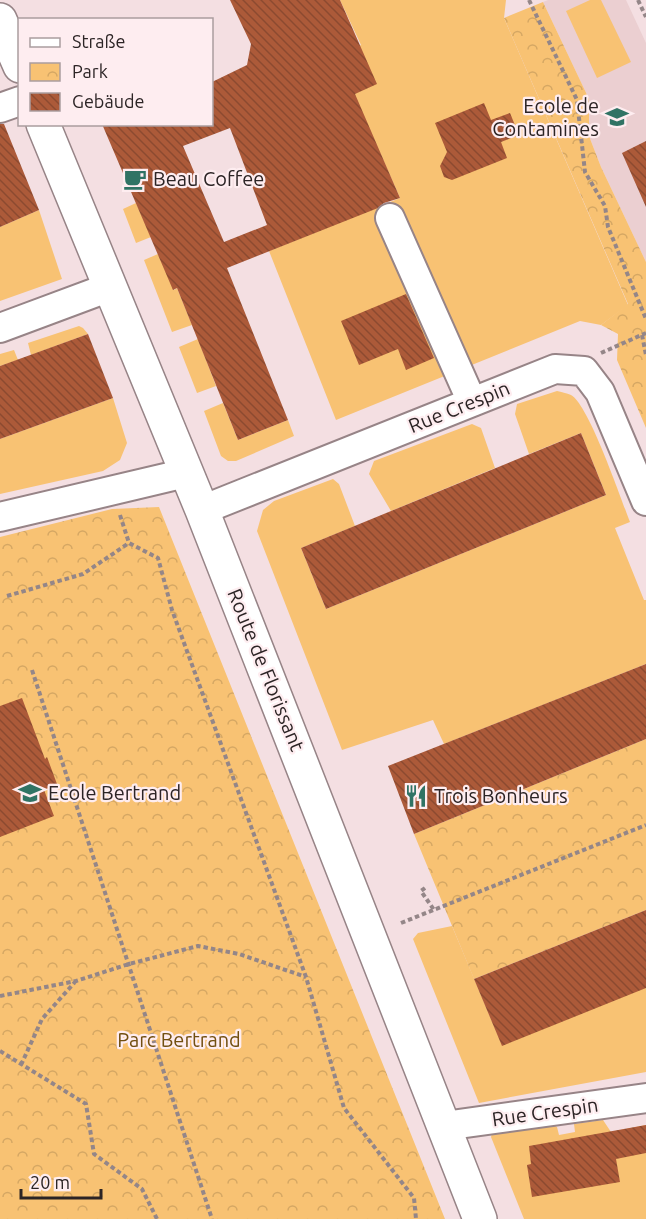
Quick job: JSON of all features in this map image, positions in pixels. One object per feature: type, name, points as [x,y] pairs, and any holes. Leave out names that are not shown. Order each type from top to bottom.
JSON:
[{"type":"main road","points":[[0,20],[18,61]]},
{"type":"main road","name":"Route de Florissant","points":[[44,126],[202,510],[480,1219]]},
{"type":"street","points":[[0,108],[18,101]]},
{"type":"street","points":[[390,218],[472,402]]},
{"type":"street","points":[[0,328],[110,287]]},
{"type":"street","name":"Rue Crespin","points":[[202,510],[555,369],[584,371],[600,392],[646,501]]},
{"type":"street","points":[[0,517],[186,473]]},
{"type":"street","name":"Rue Crespin","points":[[444,1126],[646,1098]]},
{"type":"path","points":[[529,0],[577,100],[585,172],[605,206],[608,227],[646,319]]},
{"type":"path","points":[[638,0],[646,17]]},
{"type":"path","points":[[646,333],[642,335],[646,355]]},
{"type":"path","points":[[116,506],[129,543],[158,558],[172,610],[306,977],[344,1108],[414,1198],[416,1219]]},
{"type":"path","points":[[7,596],[83,574],[129,543]]},
{"type":"path","points":[[32,670],[212,1219]]},
{"type":"path","points":[[401,923],[646,825]]},
{"type":"path","points":[[425,888],[420,891],[434,910]]},
{"type":"path","points":[[0,996],[76,981],[198,946],[239,954],[306,977]]},
{"type":"path","points":[[21,1065],[42,1019],[76,981]]},
{"type":"path","points":[[0,1051],[86,1104],[94,1154],[142,1189],[157,1219]]},
{"type":"shaded area","name":"Ecole de Contamines","points":[[548,0],[626,0],[646,43],[646,262],[601,167],[589,136],[589,99],[543,2]]},
{"type":"green space","points":[[340,0],[506,0],[504,18],[628,305],[601,325],[580,321],[336,420],[269,251],[400,198],[337,56],[361,45]]},
{"type":"green space","points":[[590,0],[601,0],[631,62],[597,78],[566,11]]},
{"type":"green space","points":[[543,2],[589,99],[589,136],[601,167],[646,262],[646,428],[617,360],[618,334],[601,325],[628,304],[504,18]]},
{"type":"green space","points":[[136,203],[151,237],[136,243],[123,209]]},
{"type":"green space","points":[[39,210],[62,279],[0,301],[0,227]]},
{"type":"green space","points":[[158,254],[174,290],[177,288],[192,325],[172,332],[144,260]]},
{"type":"green space","points":[[79,326],[88,334],[31,355],[28,343]]},
{"type":"green space","points":[[198,339],[216,386],[197,393],[179,347]]},
{"type":"green space","points":[[14,350],[18,360],[0,366],[0,354]]},
{"type":"green space","points":[[557,391],[571,395],[587,416],[630,522],[615,528],[644,600],[646,600],[646,664],[444,744],[433,720],[342,750],[257,531],[263,510],[274,501],[333,479],[339,484],[355,526],[301,548],[326,609],[606,495],[581,433],[529,454],[515,414],[517,404]]},
{"type":"green space","points":[[113,398],[127,443],[120,460],[103,471],[0,494],[0,439]]},
{"type":"green space","points":[[223,403],[238,440],[288,420],[294,436],[236,461],[228,461],[221,456],[204,411]]},
{"type":"green space","points":[[472,424],[481,428],[495,468],[391,511],[369,474],[374,461]]},
{"type":"green space","name":"Parc Bertrand","points":[[159,507],[445,1219],[0,1219],[0,537],[112,509]]},
{"type":"green space","points":[[646,739],[646,910],[474,979],[414,834]]},
{"type":"green space","points":[[452,926],[502,1045],[646,987],[646,1072],[479,1103],[413,939],[418,933]]},
{"type":"green space","points":[[603,1120],[611,1132],[646,1125],[646,1219],[524,1219],[491,1137],[493,1130],[547,1122],[557,1127],[559,1135],[575,1132],[574,1124]]},
{"type":"building","points":[[230,0],[340,0],[377,84],[355,94],[400,198],[227,268],[288,420],[238,440],[177,288],[173,290],[103,126],[213,126],[213,82],[247,65],[251,44]],"holes":[[[230,128],[267,225],[224,242],[183,146]]]},
{"type":"building","points":[[484,103],[491,120],[510,113],[519,135],[501,142],[507,158],[452,180],[444,177],[440,166],[447,152],[435,123]]},
{"type":"building","points":[[0,124],[4,124],[39,210],[0,227]]},
{"type":"building","points":[[646,141],[646,207],[622,153]]},
{"type":"building","points":[[406,294],[434,358],[406,370],[398,349],[359,365],[341,321]]},
{"type":"building","points":[[88,334],[113,398],[0,439],[0,366]]},
{"type":"building","points":[[581,433],[606,495],[326,609],[301,548]]},
{"type":"building","points":[[646,664],[646,739],[414,834],[388,766]]},
{"type":"building","points":[[22,698],[57,784],[44,790],[54,816],[0,837],[0,706]]},
{"type":"building","points":[[646,910],[646,988],[502,1046],[474,979]]},
{"type":"building","points":[[646,1125],[646,1153],[616,1159],[620,1182],[532,1197],[527,1165],[531,1164],[529,1146]]},
{"type":"place","name":"Ecole de Contamines","points":[[617,117]]},
{"type":"place","name":"Beau Coffee","points":[[135,179]]},
{"type":"place","name":"Ecole Bertrand","points":[[30,793]]},
{"type":"place","name":"Trois Bonheurs","points":[[416,796]]}]
